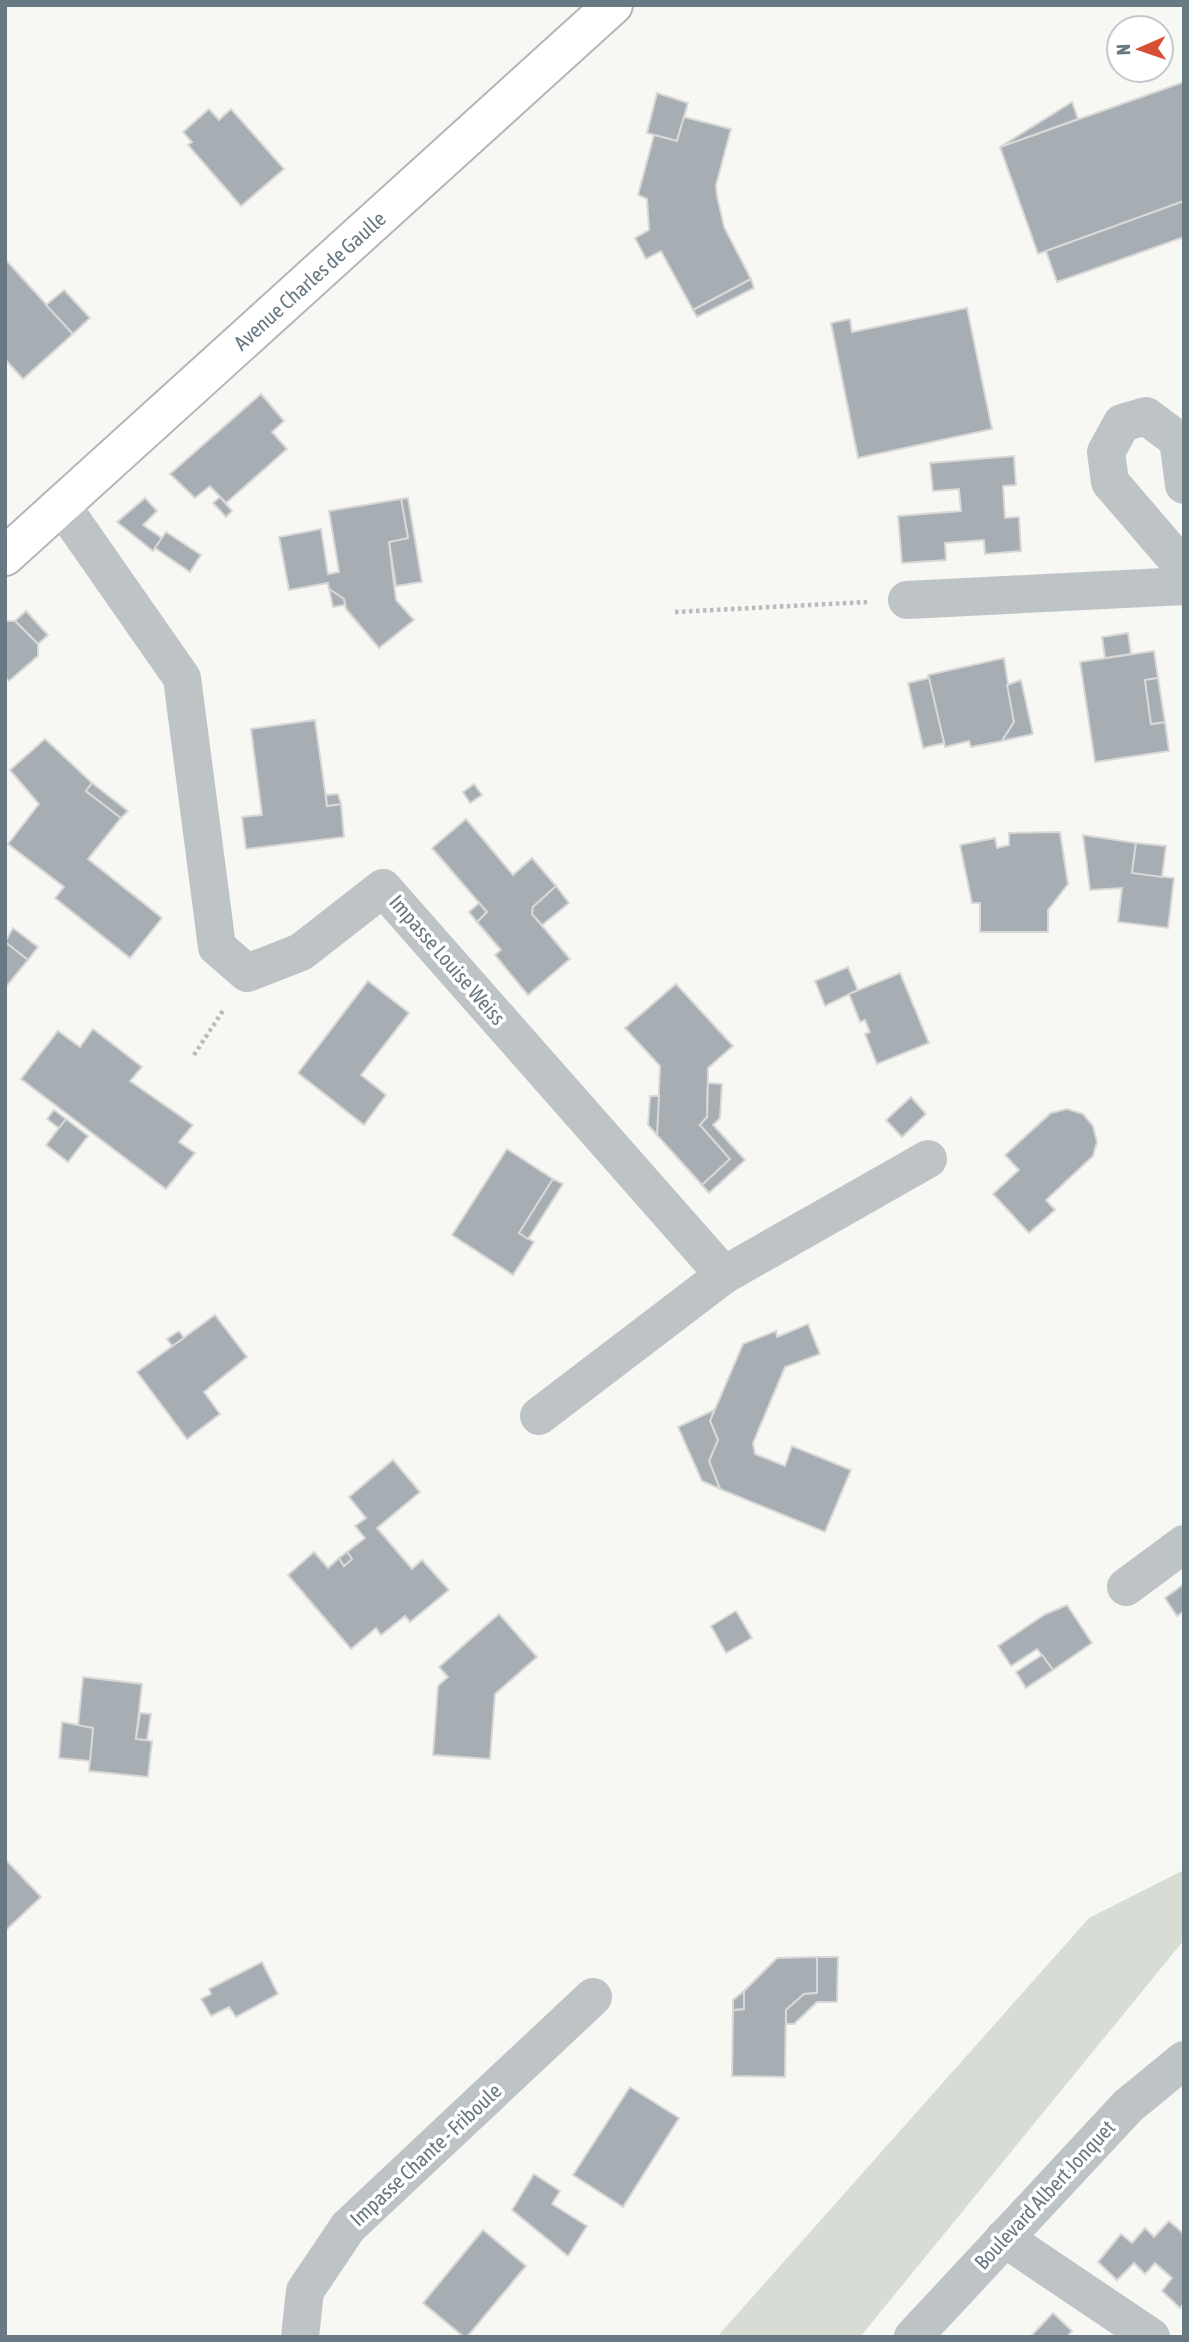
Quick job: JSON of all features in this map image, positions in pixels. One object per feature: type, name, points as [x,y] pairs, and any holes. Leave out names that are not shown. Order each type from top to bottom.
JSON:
[{"type":"main road","name":"Avenue Charles de Gaulle","points":[[5,556],[613,5]]},
{"type":"street","points":[[1184,485],[1178,440],[1146,416],[1122,423],[1107,452],[1111,481],[1184,568]]},
{"type":"street","points":[[62,506],[182,678],[217,947],[247,973]]},
{"type":"street","points":[[907,600],[1184,586]]},
{"type":"street","name":"Impasse Louise Weiss","points":[[247,973],[301,952],[383,888],[724,1275]]},
{"type":"street","points":[[538,1416],[724,1275],[928,1159]]},
{"type":"street","points":[[1126,1587],[1184,1544]]},
{"type":"street","name":"Impasse Chante - Friboule","points":[[300,2337],[304,2291],[348,2227],[593,1997]]},
{"type":"street","name":"Boulevard Albert Jonquet","points":[[913,2337],[1128,2106],[1184,2060]]},
{"type":"street","points":[[1004,2238],[1151,2337]]},
{"type":"path","points":[[675,612],[907,600]]},
{"type":"path","points":[[194,1055],[247,973]]},
{"type":"shaded area","points":[[1184,1870],[1184,1940],[860,2337],[717,2337],[1089,1918]]},
{"type":"building","points":[[1184,82],[1184,201],[1038,254],[1000,147]]},
{"type":"building","points":[[657,93],[688,103],[677,141],[647,133]]},
{"type":"building","points":[[1072,102],[1078,119],[1000,147]]},
{"type":"building","points":[[209,109],[219,120],[231,109],[284,169],[241,206],[188,145],[192,142],[183,132]]},
{"type":"building","points":[[684,117],[731,129],[716,185],[717,196],[724,227],[751,279],[693,310],[661,251],[646,259],[635,238],[649,230],[647,199],[638,195],[654,135],[677,141]]},
{"type":"building","points":[[1184,201],[1184,237],[1057,282],[1046,251]]},
{"type":"building","points":[[5,259],[73,334],[23,379],[5,359]]},
{"type":"building","points":[[751,279],[754,288],[697,317],[693,310]]},
{"type":"building","points":[[64,290],[90,318],[73,334],[46,305]]},
{"type":"building","points":[[967,308],[992,429],[858,458],[831,323],[850,319],[852,332]]},
{"type":"building","points":[[261,394],[284,421],[272,432],[287,449],[226,503],[210,486],[195,498],[170,474]]},
{"type":"building","points":[[1014,456],[1016,485],[1003,486],[1005,518],[1019,517],[1021,551],[985,554],[984,540],[945,543],[946,560],[902,563],[898,516],[961,511],[959,489],[933,491],[930,463]]},
{"type":"building","points":[[220,497],[232,511],[226,517],[213,503]]},
{"type":"building","points":[[145,498],[157,511],[143,525],[162,538],[153,551],[117,522]]},
{"type":"building","points":[[408,498],[422,582],[396,586],[389,542],[408,538],[401,499]]},
{"type":"building","points":[[401,499],[408,538],[389,542],[396,600],[414,620],[379,648],[346,609],[344,599],[329,589],[328,583],[289,590],[279,537],[321,529],[328,574],[339,572],[329,511]]},
{"type":"building","points":[[166,532],[201,555],[190,572],[155,548]]},
{"type":"building","points":[[329,589],[344,599],[345,605],[333,607]]},
{"type":"building","points":[[26,611],[48,635],[38,644],[15,621]]},
{"type":"building","points":[[5,621],[15,621],[38,644],[38,656],[9,681],[5,677]]},
{"type":"building","points":[[1128,633],[1131,654],[1105,658],[1102,637]]},
{"type":"building","points":[[1154,651],[1158,678],[1145,680],[1151,724],[1165,722],[1169,751],[1095,762],[1080,662]]},
{"type":"building","points":[[1004,658],[1014,722],[1002,741],[971,747],[969,741],[945,747],[928,675]]},
{"type":"building","points":[[929,678],[944,743],[923,748],[908,683]]},
{"type":"building","points":[[1158,678],[1165,722],[1151,724],[1145,680]]},
{"type":"building","points":[[1021,680],[1033,734],[1002,741],[1014,722],[1007,685]]},
{"type":"building","points":[[315,720],[327,806],[341,804],[344,837],[246,849],[242,817],[262,815],[251,729]]},
{"type":"building","points":[[45,739],[92,783],[86,791],[121,818],[88,859],[162,918],[130,958],[55,898],[64,887],[8,844],[39,804],[10,770]]},
{"type":"building","points":[[92,783],[128,811],[121,818],[86,791]]},
{"type":"building","points":[[474,784],[482,795],[470,803],[463,792]]},
{"type":"building","points":[[338,794],[341,804],[327,806],[326,795]]},
{"type":"building","points":[[466,819],[513,875],[532,858],[556,886],[533,907],[532,914],[570,959],[528,995],[495,955],[501,950],[477,922],[487,912],[432,848]]},
{"type":"building","points":[[1060,832],[1068,884],[1048,910],[1048,932],[980,932],[980,903],[972,903],[960,845],[995,838],[997,848],[1009,845],[1009,833]]},
{"type":"building","points":[[1083,835],[1136,843],[1132,873],[1174,878],[1168,928],[1118,922],[1122,888],[1090,890]]},
{"type":"building","points":[[1136,843],[1166,846],[1162,877],[1132,873]]},
{"type":"building","points":[[556,886],[569,903],[542,925],[532,914],[533,907]]},
{"type":"building","points":[[479,903],[487,912],[477,922],[469,912]]},
{"type":"building","points":[[13,928],[38,947],[28,960],[5,942]]},
{"type":"building","points":[[5,942],[28,960],[5,988]]},
{"type":"building","points":[[848,967],[858,990],[825,1006],[815,981]]},
{"type":"building","points":[[900,973],[929,1043],[877,1064],[865,1034],[870,1032],[865,1020],[860,1022],[849,994]]},
{"type":"building","points":[[368,981],[409,1013],[361,1075],[386,1095],[364,1125],[298,1073]]},
{"type":"building","points":[[676,984],[733,1046],[708,1068],[707,1117],[700,1125],[730,1159],[702,1185],[657,1135],[660,1066],[625,1028]]},
{"type":"building","points":[[93,1029],[142,1067],[130,1081],[193,1125],[179,1142],[195,1153],[166,1189],[21,1079],[58,1031],[80,1047]]},
{"type":"building","points":[[708,1083],[722,1084],[720,1118],[713,1125],[745,1160],[709,1193],[702,1185],[730,1159],[700,1125],[707,1117]]},
{"type":"building","points":[[650,1096],[659,1096],[657,1135],[648,1125]]},
{"type":"building","points":[[911,1097],[926,1114],[902,1137],[886,1120]]},
{"type":"building","points":[[1067,1109],[1083,1114],[1093,1126],[1097,1142],[1093,1156],[1046,1200],[1055,1210],[1029,1233],[993,1194],[1019,1170],[1005,1155],[1051,1113]]},
{"type":"building","points":[[54,1110],[66,1119],[60,1129],[47,1119]]},
{"type":"building","points":[[66,1119],[88,1136],[68,1162],[46,1145]]},
{"type":"building","points":[[507,1149],[553,1179],[519,1233],[534,1242],[513,1275],[452,1235]]},
{"type":"building","points":[[553,1179],[563,1184],[528,1239],[519,1233]]},
{"type":"building","points":[[215,1315],[247,1357],[204,1392],[220,1414],[187,1439],[137,1372]]},
{"type":"building","points":[[808,1324],[820,1354],[785,1367],[753,1443],[755,1454],[785,1466],[792,1446],[851,1470],[825,1532],[720,1489],[709,1461],[718,1440],[710,1421],[743,1344],[776,1331],[777,1337]]},
{"type":"building","points":[[179,1331],[184,1338],[172,1346],[167,1339]]},
{"type":"building","points":[[714,1410],[710,1421],[718,1440],[709,1461],[720,1489],[702,1481],[678,1427]]},
{"type":"building","points":[[393,1460],[420,1492],[377,1528],[412,1569],[422,1560],[449,1590],[410,1622],[405,1616],[381,1635],[376,1628],[351,1649],[288,1575],[314,1552],[328,1568],[339,1558],[344,1566],[352,1559],[347,1552],[365,1538],[355,1526],[366,1518],[349,1497]]},
{"type":"building","points":[[347,1552],[352,1559],[344,1566],[339,1558]]},
{"type":"building","points":[[1184,1584],[1184,1611],[1177,1616],[1165,1598]]},
{"type":"building","points":[[1067,1605],[1092,1643],[1053,1670],[1037,1649],[1011,1666],[998,1646],[1044,1615]]},
{"type":"building","points":[[736,1611],[752,1638],[726,1653],[711,1626]]},
{"type":"building","points":[[499,1614],[537,1657],[495,1694],[490,1759],[433,1755],[438,1686],[448,1677],[439,1667]]},
{"type":"building","points":[[1042,1655],[1053,1670],[1026,1688],[1016,1672]]},
{"type":"building","points":[[83,1677],[142,1684],[136,1739],[152,1741],[148,1777],[89,1771],[93,1728],[78,1726]]},
{"type":"building","points":[[140,1713],[151,1714],[147,1740],[136,1739]]},
{"type":"building","points":[[62,1722],[93,1728],[90,1761],[59,1758]]},
{"type":"building","points":[[5,1859],[41,1897],[5,1931]]},
{"type":"building","points":[[817,1957],[817,1993],[804,1994],[786,2010],[785,2077],[732,2076],[733,2010],[744,2009],[744,1991],[777,1958]]},
{"type":"building","points":[[817,1957],[838,1957],[837,2002],[817,2002],[794,2024],[786,2024],[786,2010],[804,1994],[817,1993]]},
{"type":"building","points":[[262,1962],[278,1994],[236,2017],[229,2007],[211,2016],[201,1999],[211,1994],[209,1989]]},
{"type":"building","points":[[744,1991],[744,2009],[733,2010],[733,2000]]},
{"type":"building","points":[[630,2087],[679,2118],[623,2207],[573,2175]]},
{"type":"building","points":[[534,2174],[560,2191],[552,2204],[587,2226],[568,2256],[512,2210]]},
{"type":"building","points":[[1169,2221],[1184,2234],[1184,2304],[1180,2308],[1162,2291],[1172,2278],[1155,2263],[1145,2274],[1134,2263],[1117,2280],[1098,2262],[1121,2234],[1132,2243],[1145,2228],[1154,2237]]},
{"type":"building","points":[[483,2230],[526,2266],[467,2337],[464,2337],[423,2303]]},
{"type":"building","points":[[1053,2313],[1072,2331],[1067,2337],[1030,2337]]}]
